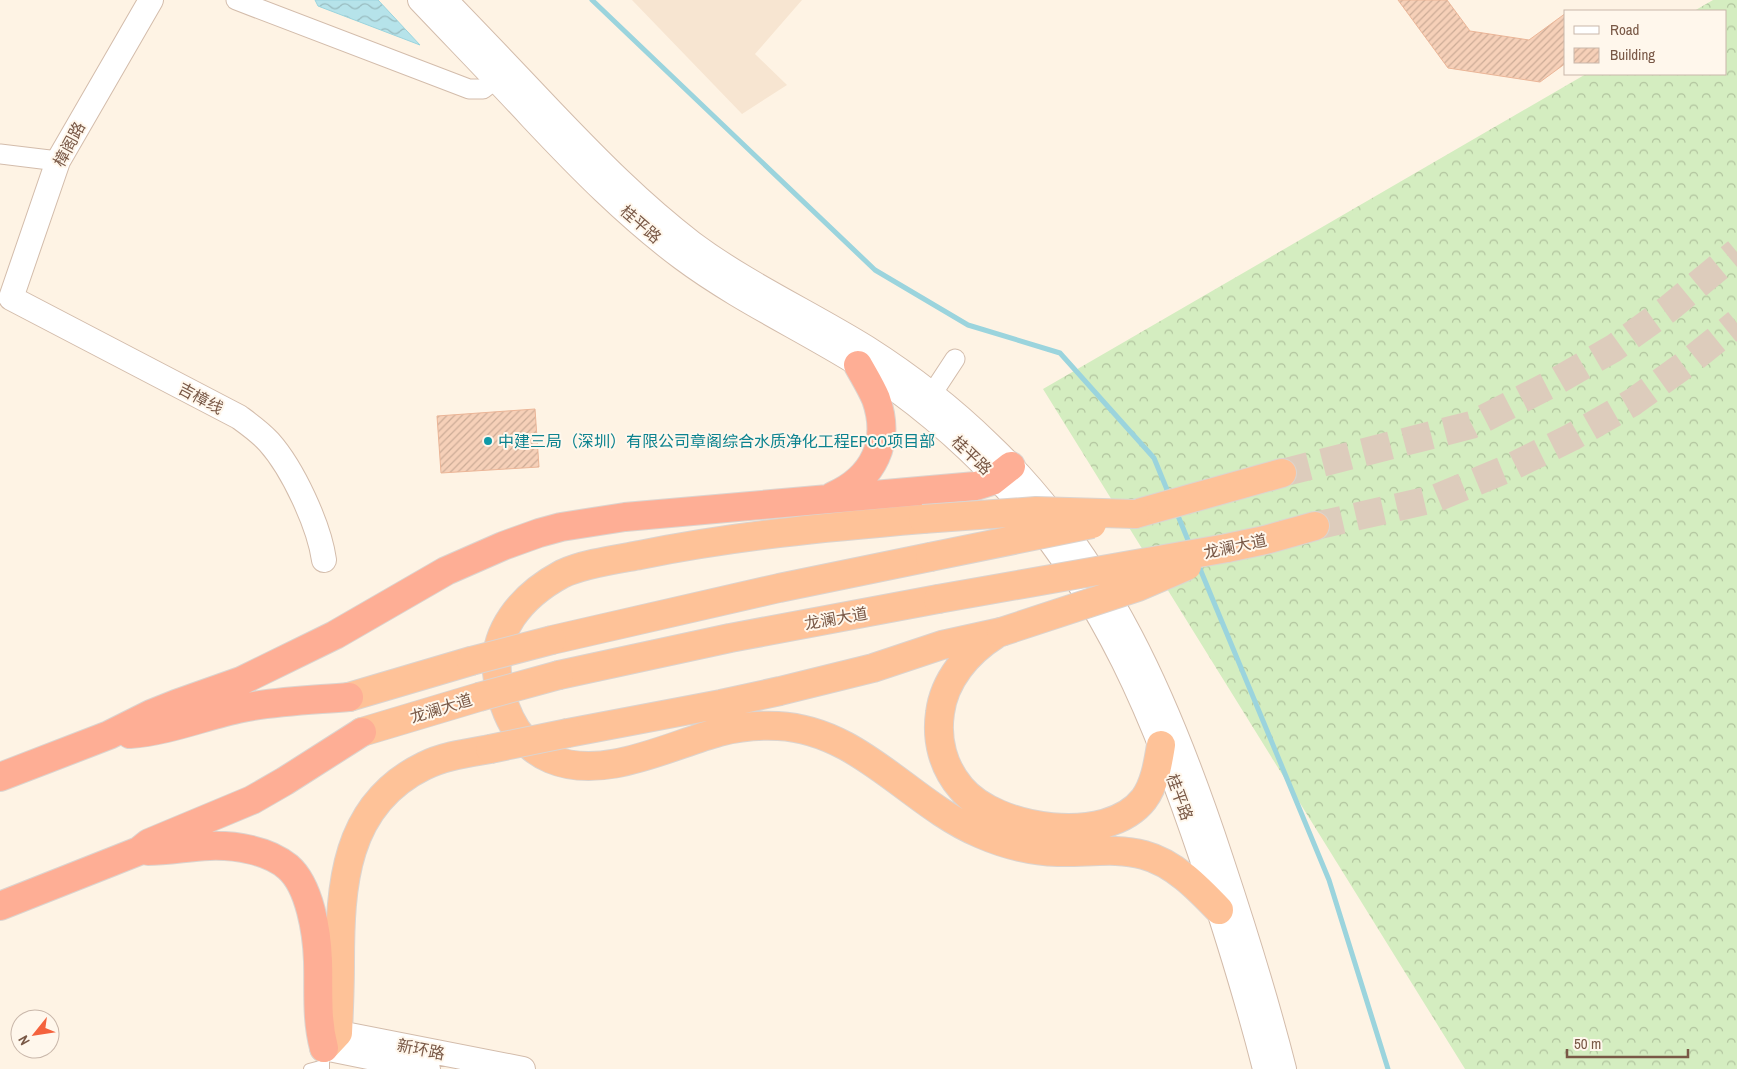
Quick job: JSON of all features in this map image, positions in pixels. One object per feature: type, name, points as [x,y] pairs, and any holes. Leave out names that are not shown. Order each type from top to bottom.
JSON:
[{"type":"highway","points":[[827,499],[845,491],[858,482],[871,466],[880,444],[882,430],[878,407],[873,392],[858,364]]},
{"type":"highway","points":[[0,776],[109,735],[143,726],[335,635],[446,571],[503,546],[561,527],[595,521],[976,486],[987,483],[1004,472]]},
{"type":"highway","points":[[143,726],[169,728],[243,708],[272,703],[349,697],[471,660],[552,640],[742,596],[1135,514],[1282,473]]},
{"type":"highway","points":[[1135,514],[1036,511],[821,528],[708,543],[629,557],[566,572],[541,587],[519,606],[502,635],[497,651],[498,677],[505,707],[516,730],[523,740],[554,760],[571,765],[585,766],[619,762],[720,732],[740,728],[782,726],[802,730],[841,743],[860,754],[934,808],[977,832],[1004,843],[1031,850],[1059,852],[1116,851],[1144,855],[1175,870],[1219,910]]},
{"type":"highway","name":"龙澜大道","points":[[147,848],[252,800],[286,781],[362,732],[479,697],[559,675],[806,623],[1227,548],[1282,536],[1315,526]]},
{"type":"highway","points":[[323,1052],[341,906],[352,846],[361,829],[385,794],[407,775],[433,762],[490,748],[721,704],[873,668],[942,645],[1001,632],[1138,587],[1227,548]]},
{"type":"highway","points":[[1001,632],[983,644],[959,668],[948,684],[940,710],[938,725],[942,753],[953,777],[970,797],[997,813],[1014,820],[1034,824],[1076,827],[1103,824],[1128,813],[1144,799],[1155,775],[1161,745]]},
{"type":"highway","points":[[0,906],[147,848],[230,847],[266,854],[288,868],[295,875],[306,896],[315,932],[323,1052]]},
{"type":"street","name":"樟阁路","points":[[6,296],[58,161],[152,0]]},
{"type":"street","points":[[236,0],[469,89],[483,89],[496,80]]},
{"type":"street","name":"桂平路","points":[[420,0],[584,172],[629,216],[654,237],[706,276],[858,364],[899,392],[1004,472],[1053,514],[1089,562],[1132,635],[1156,686],[1185,756],[1218,849],[1249,945],[1284,1069]]},
{"type":"street","name":"桂平路","points":[[445,0],[597,159],[641,202],[717,260],[868,349],[932,394],[977,432],[1088,595],[1125,664],[1161,745],[1183,804],[1219,910],[1265,1069]]},
{"type":"street","points":[[0,154],[58,161]]},
{"type":"street","name":"吉樟线","points":[[6,296],[239,417],[259,432],[278,454],[303,498],[316,526],[324,560]]},
{"type":"street","points":[[932,394],[955,359]]},
{"type":"street","name":"新环路","points":[[323,1052],[428,1069]]},
{"type":"street","name":"新环路","points":[[323,1052],[523,1069]]},
{"type":"shaded area","points":[[632,0],[802,0],[755,54],[787,85],[742,114]]},
{"type":"green space","points":[[1713,0],[1737,0],[1737,1069],[1465,1069],[1043,389],[1584,75],[1727,75],[1727,10],[1696,10]]},
{"type":"water","points":[[315,0],[378,0],[420,45],[318,6]]},
{"type":"building","points":[[1398,0],[1447,0],[1470,31],[1529,40],[1564,14],[1564,64],[1540,82],[1448,68]]},
{"type":"building","name":"中建三局（深圳）有限公司章阁综合水质净化工程EPCO项目部","points":[[535,409],[539,467],[441,473],[437,416]]},
{"type":"waterway","points":[[592,0],[875,270],[968,325],[1060,353],[1154,458],[1170,497]]},
{"type":"waterway","points":[[1176,511],[1190,545]]},
{"type":"waterway","points":[[1198,564],[1329,880],[1388,1069]]},
{"type":"tunnel","points":[[1282,473],[1471,425],[1555,382],[1614,348],[1668,309],[1737,252]]},
{"type":"tunnel","points":[[1315,526],[1434,499],[1509,468],[1572,437],[1633,402],[1690,361],[1737,323]]},
{"type":"place","name":"中建三局（深圳）有限公司章阁综合水质净化工程EPCO项目部","points":[[488,441]]}]
